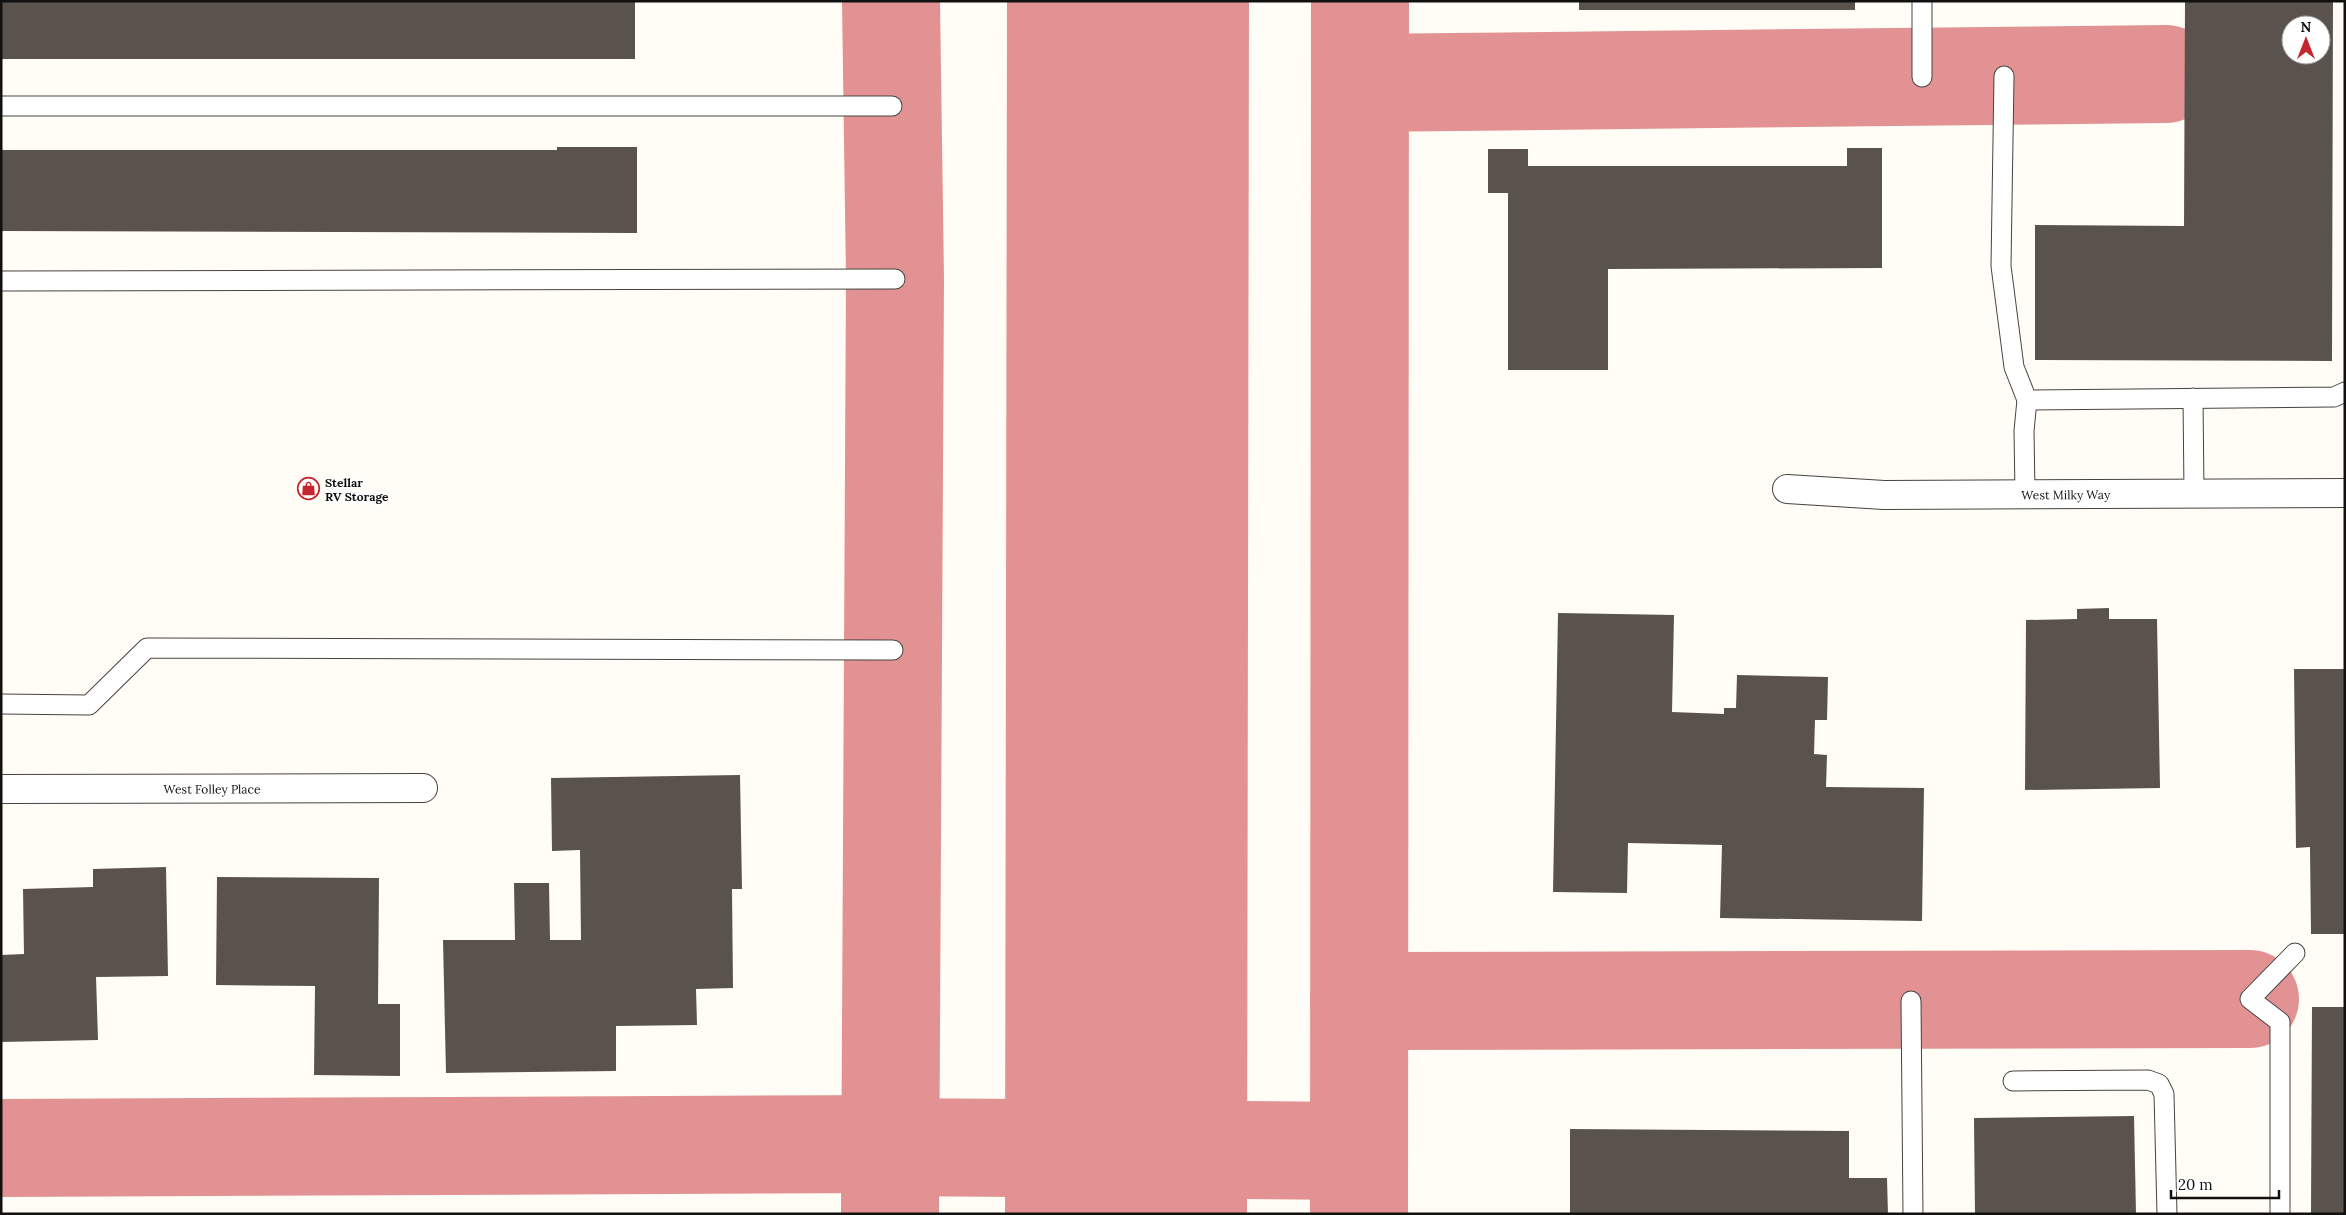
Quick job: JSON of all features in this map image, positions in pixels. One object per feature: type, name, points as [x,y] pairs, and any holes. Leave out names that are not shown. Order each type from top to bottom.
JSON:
[{"type":"street","name":"West Milky Way","points":[[1786,489],[1884,495],[2345,492]]},
{"type":"street","name":"West Folley Place","points":[[1,789],[423,788]]},
{"type":"lane","points":[[1922,1],[1922,77]]},
{"type":"lane","points":[[2004,76],[2002,266],[2014,367],[2027,400],[2024,431],[2025,494]]},
{"type":"lane","points":[[1,106],[892,106]]},
{"type":"lane","points":[[1,281],[895,279]]},
{"type":"lane","points":[[2027,400],[2334,397],[2345,392]]},
{"type":"lane","points":[[2193,398],[2194,493]]},
{"type":"lane","points":[[1,704],[89,705],[147,648],[893,650]]},
{"type":"lane","points":[[2280,1214],[2280,1022],[2250,999],[2295,953]]},
{"type":"lane","points":[[1911,1001],[1913,1214]]},
{"type":"lane","points":[[2013,1081],[2148,1080],[2159,1084],[2164,1094],[2167,1214]]},
{"type":"building","points":[[1,1],[635,1],[635,59],[1,59]]},
{"type":"building","points":[[1579,1],[1855,1],[1855,10],[1579,10]]},
{"type":"building","points":[[2185,1],[2333,1],[2332,361],[2035,360],[2035,225],[2184,226]]},
{"type":"building","points":[[557,147],[637,147],[637,233],[1,231],[1,150],[557,150]]},
{"type":"building","points":[[1847,148],[1882,148],[1882,268],[1608,269],[1608,370],[1508,370],[1508,193],[1488,193],[1488,149],[1528,149],[1528,166],[1847,166]]},
{"type":"building","points":[[2109,608],[2109,619],[2157,619],[2160,788],[2025,790],[2026,620],[2077,619],[2077,609]]},
{"type":"building","points":[[1558,613],[1674,615],[1672,712],[1724,714],[1724,708],[1736,708],[1737,675],[1828,677],[1827,720],[1815,720],[1814,754],[1827,755],[1826,787],[1924,788],[1922,921],[1720,918],[1722,845],[1628,843],[1627,893],[1553,892]]},
{"type":"building","points":[[2294,669],[2345,669],[2345,934],[2311,934],[2310,847],[2296,848]]},
{"type":"building","points":[[740,775],[742,889],[732,889],[733,988],[696,989],[697,1025],[616,1026],[616,1071],[446,1073],[443,940],[515,940],[514,883],[549,883],[550,940],[581,940],[580,850],[552,851],[551,778]]},
{"type":"building","points":[[166,867],[168,976],[96,977],[98,1040],[1,1042],[1,955],[24,954],[23,889],[93,887],[93,869]]},
{"type":"building","points":[[217,877],[379,878],[378,1004],[400,1004],[400,1076],[314,1075],[315,986],[216,985]]},
{"type":"building","points":[[2312,1007],[2345,1007],[2345,1214],[2311,1214]]},
{"type":"building","points":[[2134,1116],[2136,1214],[1975,1214],[1974,1118]]},
{"type":"building","points":[[1570,1129],[1849,1131],[1849,1178],[1887,1178],[1888,1214],[1570,1214]]},
{"type":"taxiway","points":[[890,1214],[895,279],[891,1]]},
{"type":"taxiway","points":[[1359,1214],[1360,1]]},
{"type":"taxiway","points":[[1360,83],[2166,74]]},
{"type":"taxiway","points":[[1359,1001],[2250,999]]},
{"type":"taxiway","points":[[1,1148],[890,1144]]},
{"type":"taxiway","points":[[890,1147],[1359,1151]]},
{"type":"runway","points":[[1126,1214],[1128,1]]},
{"type":"place","name":"Stellar RV Storage","points":[[309,489]]}]
